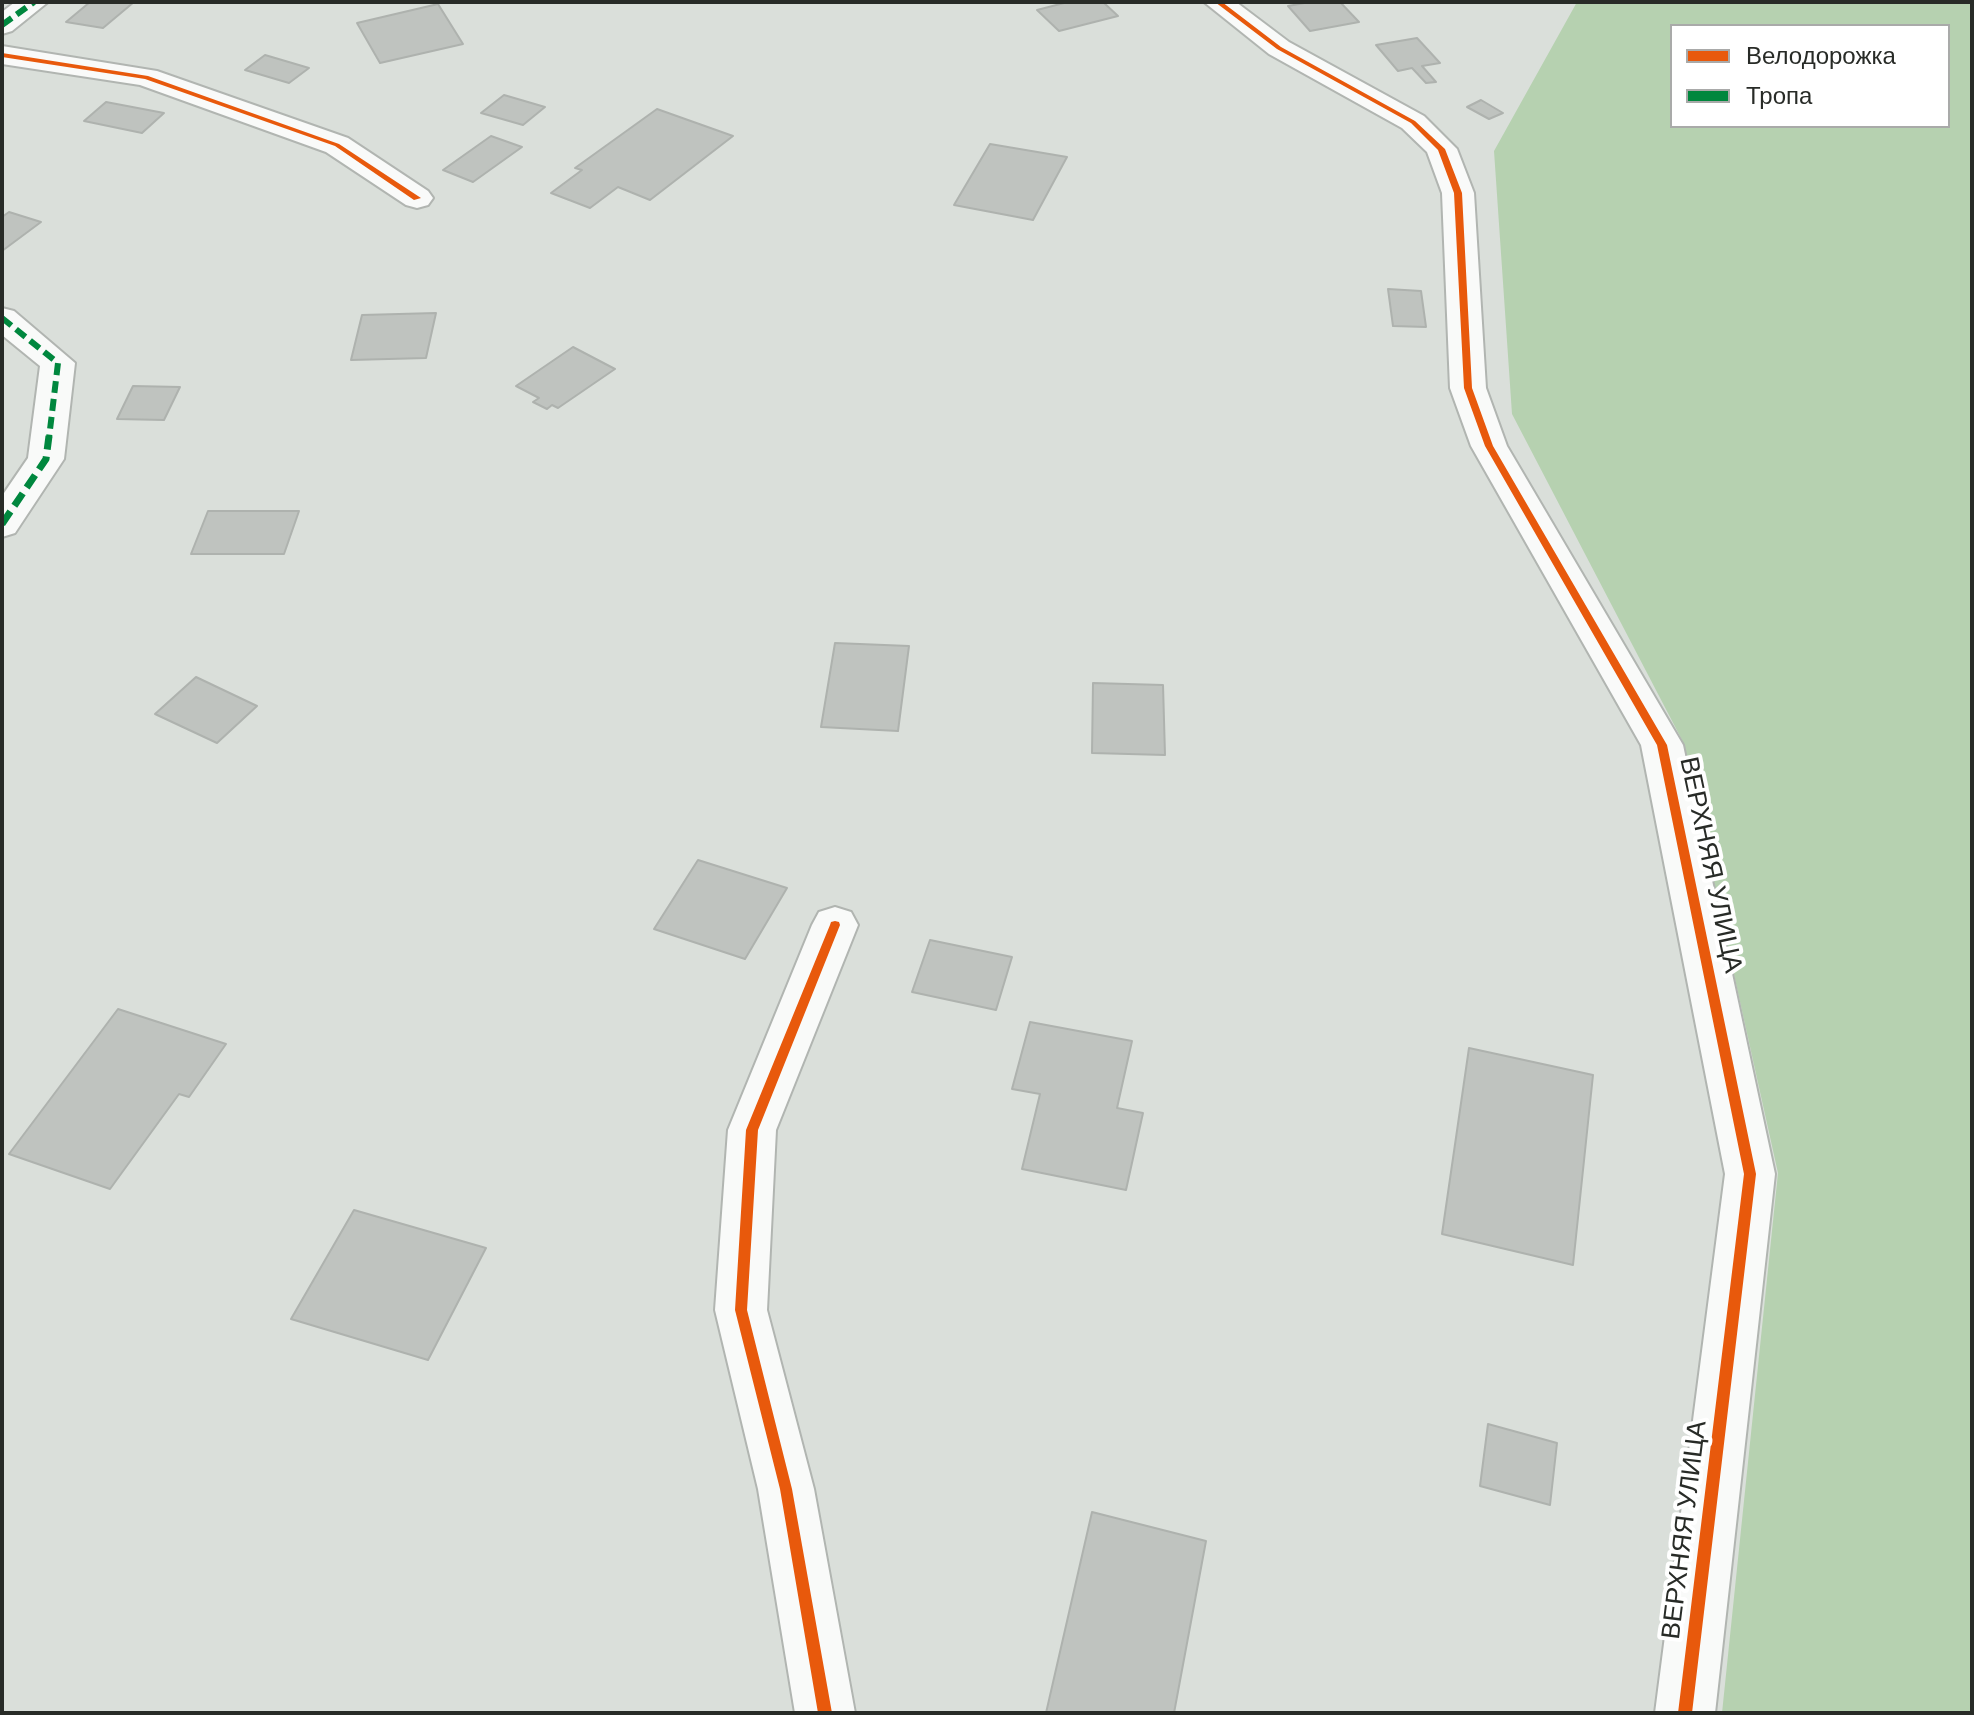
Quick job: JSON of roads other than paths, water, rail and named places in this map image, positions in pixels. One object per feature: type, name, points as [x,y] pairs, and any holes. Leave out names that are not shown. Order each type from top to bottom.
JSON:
[{"type":"street","points":[[2,25],[34,2]]},
{"type":"street","name":"ВЕРХНЯЯ УЛИЦА","points":[[1218,2],[1279,48],[1413,122],[1441,149],[1458,193],[1468,388],[1489,446],[1662,745],[1750,1174],[1685,1713]]},
{"type":"street","points":[[2,55],[146,77],[337,145],[417,198]]},
{"type":"street","points":[[2,318],[58,363],[46,459],[2,524]]},
{"type":"street","points":[[825,1713],[786,1489],[741,1310],[752,1130],[835,925]]}]
